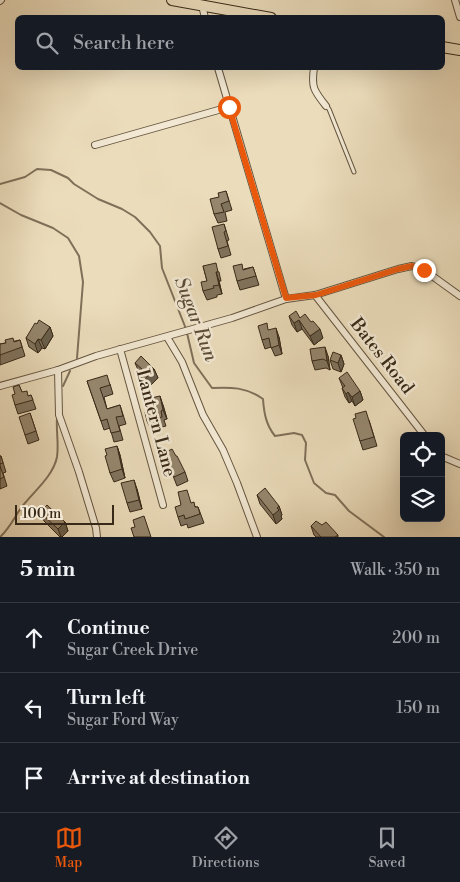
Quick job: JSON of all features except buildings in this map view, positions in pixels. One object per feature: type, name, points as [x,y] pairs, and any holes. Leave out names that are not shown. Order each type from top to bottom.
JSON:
[{"type":"main road","points":[[172,0],[255,15]]},
{"type":"main road","points":[[445,48],[460,50]]},
{"type":"street","points":[[455,0],[460,17]]},
{"type":"street","points":[[202,5],[204,15]]},
{"type":"street","points":[[219,70],[286,298]]},
{"type":"street","points":[[314,70],[312,81],[315,92],[326,106]]},
{"type":"street","points":[[95,145],[229,107]]},
{"type":"street","points":[[0,386],[58,370],[96,356],[232,318],[286,298],[316,295],[412,266],[424,270],[460,296]]},
{"type":"street","name":"Bates Road","points":[[316,295],[422,432]]},
{"type":"street","points":[[167,336],[182,362],[203,415],[234,474],[257,537]]},
{"type":"street","name":"Lantern Lane","points":[[120,349],[163,505]]},
{"type":"street","points":[[58,370],[59,415],[79,472],[97,537]]},
{"type":"street","points":[[445,458],[460,464]]},
{"type":"lane","points":[[326,106],[329,109],[354,172]]},
{"type":"waterway","name":"Sugar Run","points":[[0,184],[25,177],[37,169],[51,170],[68,178],[98,199],[122,209],[135,217],[150,232],[160,246],[162,268],[186,329]]},
{"type":"waterway","points":[[0,203],[21,215],[53,228],[68,238],[79,256],[83,282],[77,358]]},
{"type":"waterway","name":"Sugar Run","points":[[187,333],[194,363],[212,388],[238,389],[251,392],[263,399],[266,419],[269,428],[275,436],[294,433],[302,435],[306,443],[305,460],[314,483],[326,493],[335,495],[349,511],[384,537]]},
{"type":"waterway","points":[[63,386],[70,371]]},
{"type":"waterway","points":[[0,537],[21,508],[47,478],[55,464],[58,452],[57,418]]},
{"type":"route","points":[[229,107],[286,298],[316,295],[412,266],[424,270]]}]
